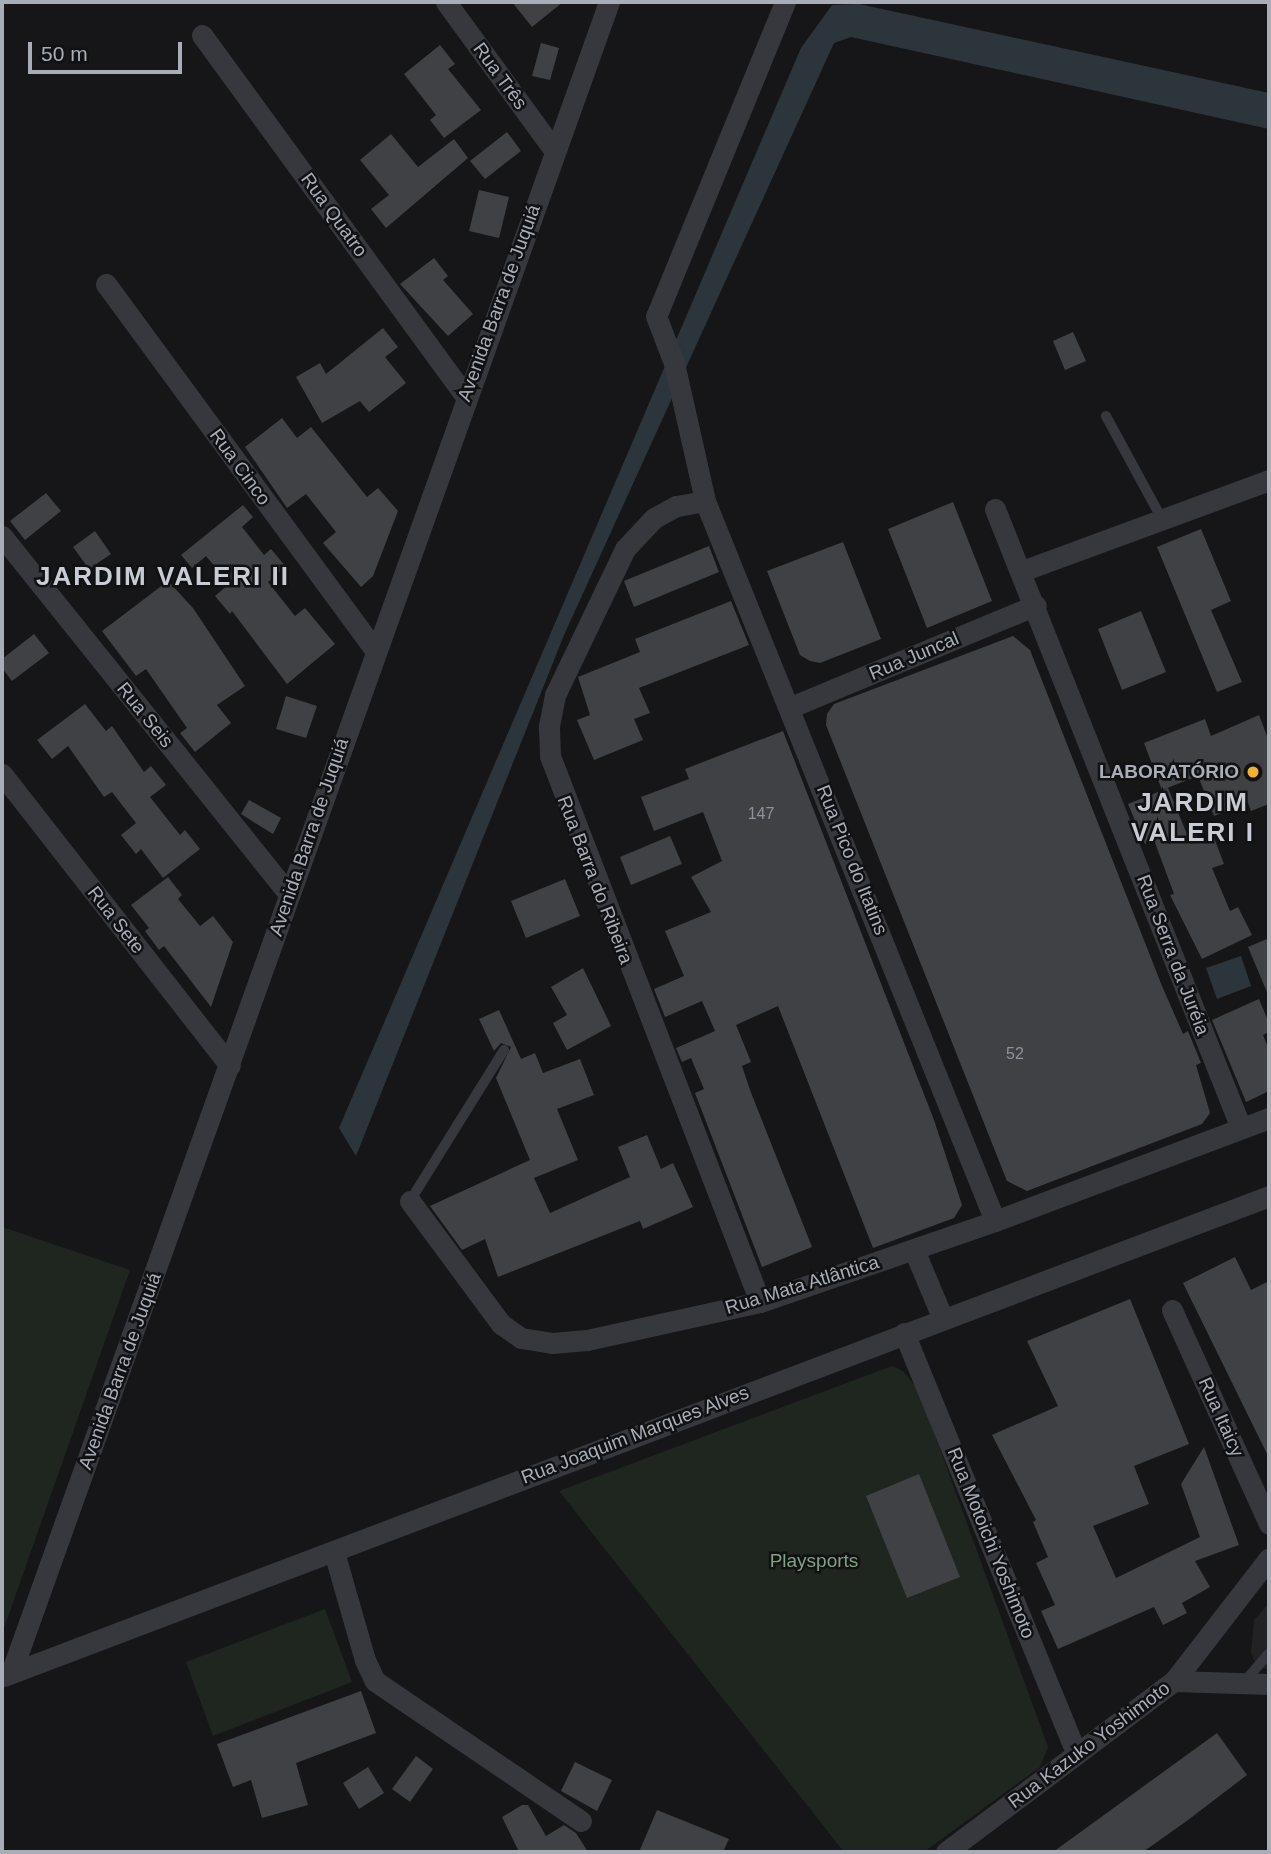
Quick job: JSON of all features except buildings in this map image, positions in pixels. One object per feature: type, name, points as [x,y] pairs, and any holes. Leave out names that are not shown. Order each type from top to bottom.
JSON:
[{"type":"street","name":"Rua Três","points":[[446,2],[554,150]]},
{"type":"street","name":"Avenida Barra de Juquiá","points":[[6,1675],[230,1066],[375,650],[609,2]]},
{"type":"street","name":"Rua Pico do Itatins","points":[[785,2],[656,316],[674,363],[705,501],[791,707],[995,1221]]},
{"type":"street","name":"Rua Quatro","points":[[202,35],[466,396]]},
{"type":"street","name":"Rua Cinco","points":[[106,284],[375,650]]},
{"type":"street","points":[[1022,571],[1269,480]]},
{"type":"street","name":"Rua Barra do Ribeira","points":[[705,501],[676,506],[654,518],[625,549],[555,695],[549,727],[550,756],[760,1301]]},
{"type":"street","name":"Rua Serra da Juréia","points":[[995,509],[1036,605],[1241,1128]]},
{"type":"street","name":"Rua Seis","points":[[2,536],[289,894]]},
{"type":"street","name":"Rua Juncal","points":[[791,707],[1036,605]]},
{"type":"street","name":"Rua Sete","points":[[2,774],[230,1066]]},
{"type":"street","name":"Rua Mata Atlântica","points":[[410,1201],[483,1305],[521,1338],[552,1343],[587,1340],[760,1301],[995,1221],[1269,1118]]},
{"type":"street","name":"Rua Joaquim Marques Alves","points":[[6,1675],[1269,1196]]},
{"type":"street","points":[[914,1250],[943,1319]]},
{"type":"street","name":"Rua Itaicy","points":[[1172,1310],[1269,1524]]},
{"type":"street","name":"Rua Motoichi Yoshimoto","points":[[904,1333],[1077,1754]]},
{"type":"street","points":[[334,1552],[375,1681],[581,1821]]},
{"type":"street","name":"Rua Kazuko Yoshimoto","points":[[946,1852],[1174,1681],[1269,1558]]},
{"type":"street","points":[[1174,1681],[1269,1684]]},
{"type":"lane","points":[[1105,416],[1162,519]]},
{"type":"lane","points":[[410,1201],[504,1050]]},
{"type":"lane","points":[[1244,1682],[1269,1653]]},
{"type":"shaded area","points":[[859,4],[1269,93],[1269,129],[851,37],[834,43],[564,635],[356,1156],[339,1128],[801,48],[832,5]]},
{"type":"shaded area","points":[[1241,956],[1251,986],[1217,999],[1206,968]]},
{"type":"shaded area","points":[[1269,1603],[1269,1669],[1257,1667],[1251,1653],[1254,1620]]},
{"type":"green space","points":[[2,1227],[130,1270],[2,1634]]},
{"type":"green space","name":"Playsports","points":[[892,1366],[903,1371],[919,1391],[1048,1747],[1040,1767],[924,1852],[844,1852],[559,1491]]},
{"type":"green space","points":[[325,1609],[352,1682],[213,1736],[186,1662]]},
{"type":"place","name":"LABORATÓRIO","points":[[1253,772]]},
{"type":"district","name":"JARDIM VALERI II","points":[[163,577]]},
{"type":"district","name":"JARDIM VALERI I","points":[[1193,818]]}]
